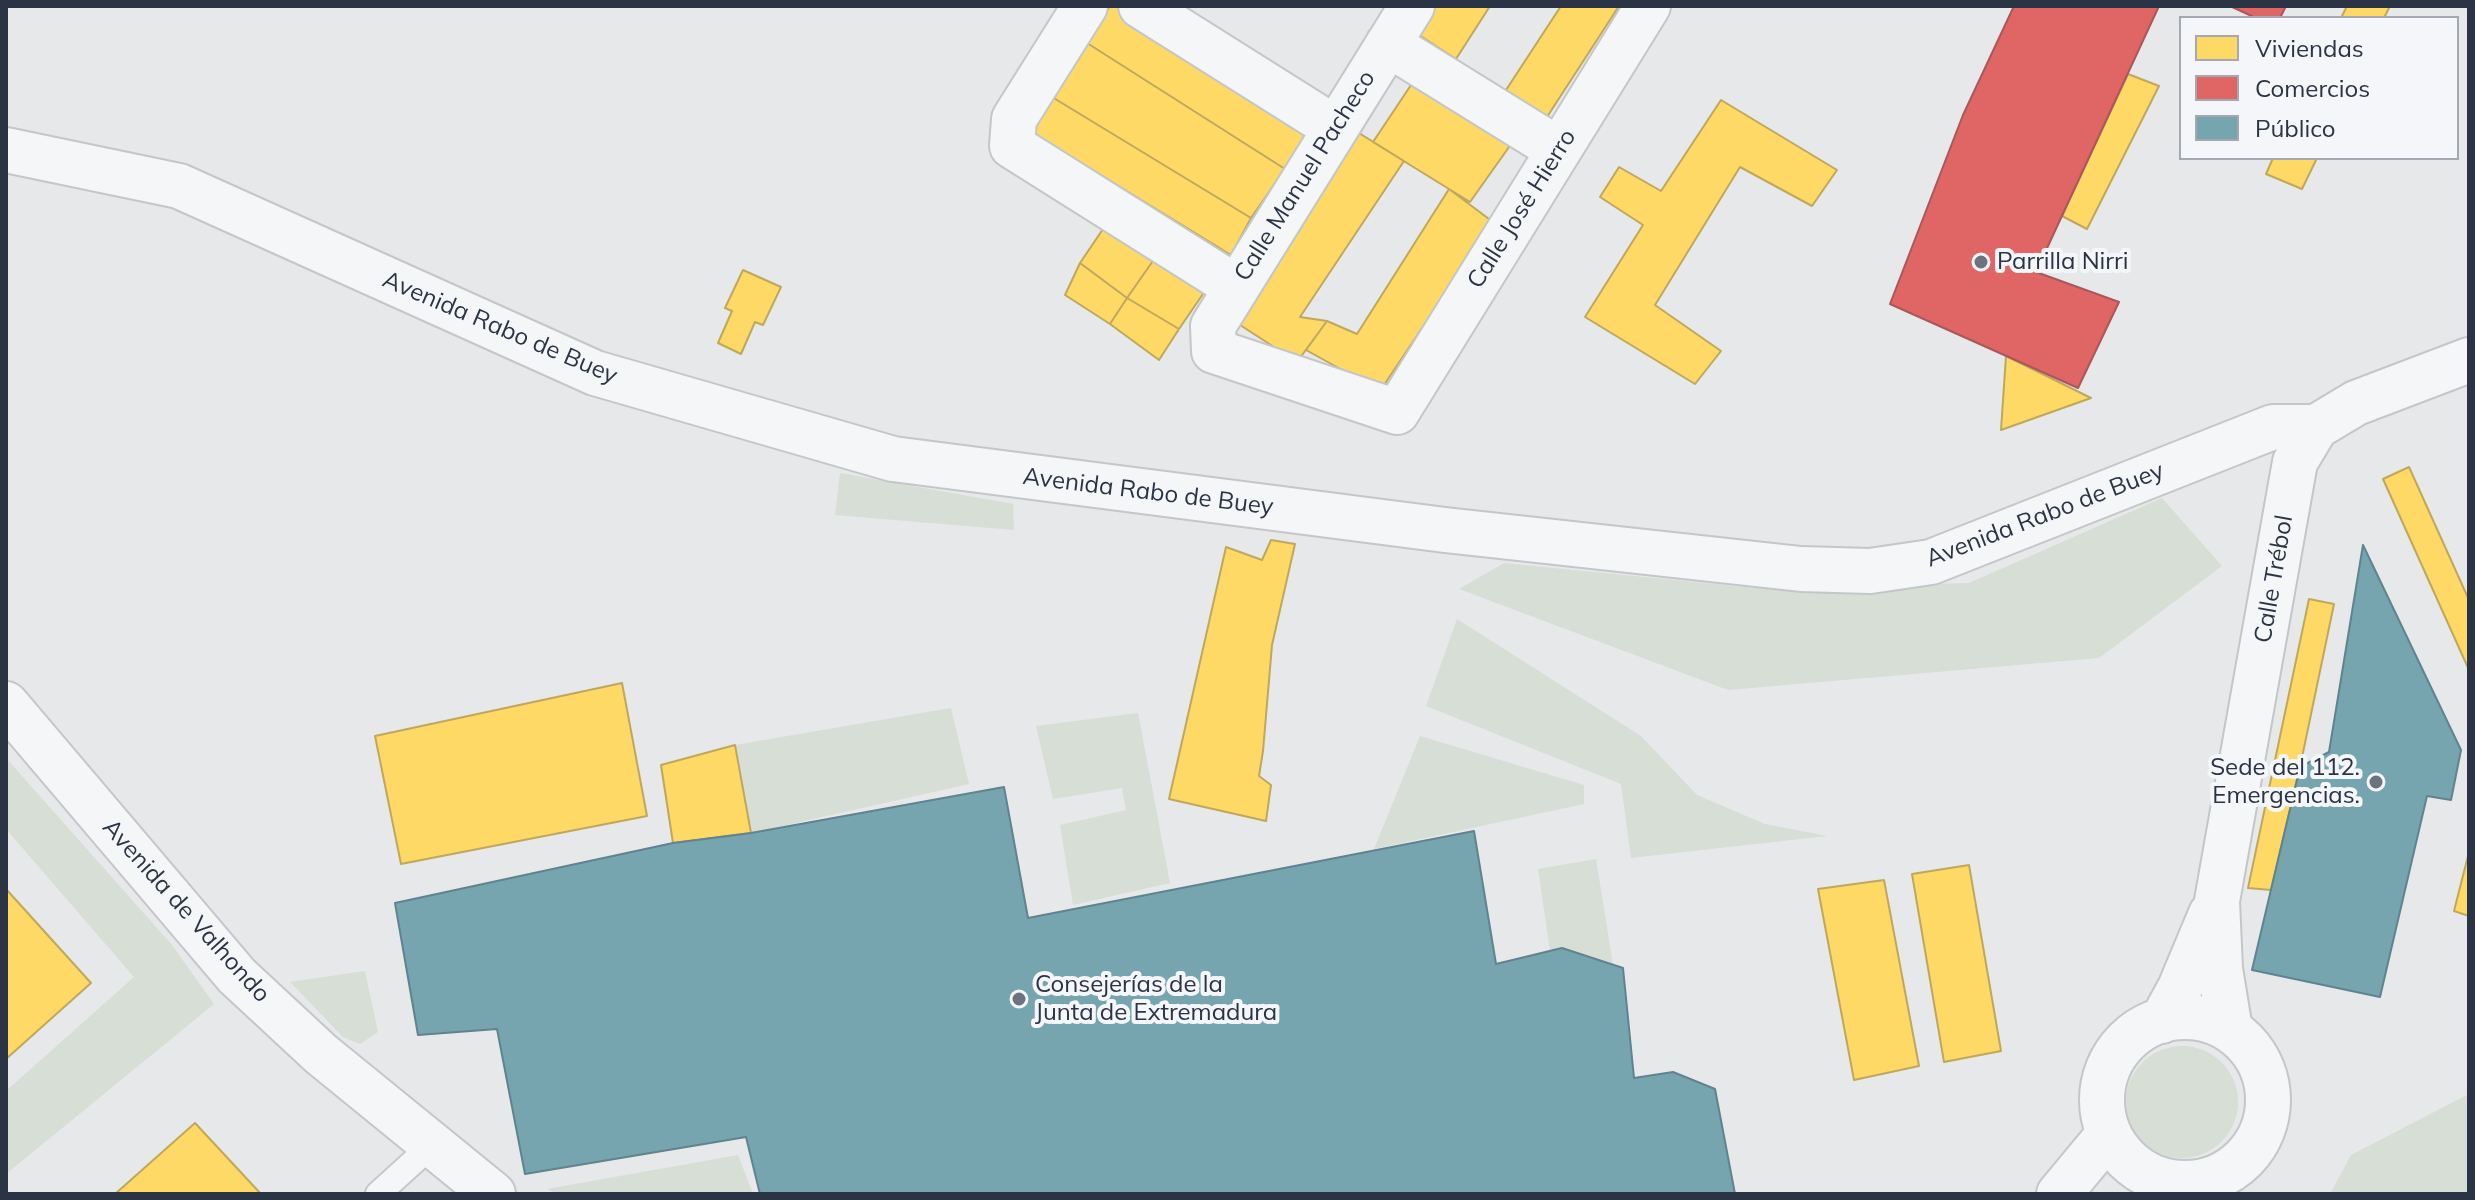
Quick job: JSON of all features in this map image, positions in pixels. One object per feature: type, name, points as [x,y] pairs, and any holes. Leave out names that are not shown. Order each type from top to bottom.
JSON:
[{"type":"street","points":[[1085,6],[1014,119],[1012,146],[1236,287]]},
{"type":"street","points":[[1141,6],[1335,128]]},
{"type":"street","name":"Calle Manuel Pacheco","points":[[1214,351],[1213,326],[1412,6]]},
{"type":"street","name":"Calle José Hierro","points":[[1214,351],[1397,412],[1648,6]]},
{"type":"street","points":[[1388,44],[1559,150]]},
{"type":"street","name":"Avenida Rabo de Buey","points":[[6,150],[179,186],[595,373],[893,459],[1445,530],[1801,569],[1870,571],[1931,562],[2273,427],[2316,427]]},
{"type":"street","name":"Calle Trébol","points":[[2230,1030],[2220,969],[2217,901],[2295,462],[2316,427],[2356,403],[2469,360]]},
{"type":"street","name":"Avenida de Valhondo","points":[[6,704],[237,976],[321,1054],[488,1193]]},
{"type":"street","name":"Calle Trébol","points":[[2162,1021],[2180,988],[2217,901]]},
{"type":"street","points":[[2080,1194],[2152,1182],[2207,1188],[2249,1154],[2262,1134],[2268,1110],[2267,1085],[2254,1054],[2230,1030],[2208,1021],[2185,1017],[2162,1021],[2139,1031],[2120,1048],[2107,1070],[2101,1094],[2103,1120],[2108,1135],[2131,1166],[2152,1182]]},
{"type":"street","points":[[2059,1194],[2108,1135]]},
{"type":"lane","points":[[378,1194],[432,1145]]},
{"type":"shaded area","points":[[840,473],[1013,504],[1014,530],[835,515]]},
{"type":"shaded area","points":[[2162,498],[2222,566],[2099,658],[1728,690],[1459,589],[1504,563],[1755,588],[1969,583]]},
{"type":"shaded area","points":[[1457,619],[1641,736],[1697,795],[1765,824],[1827,836],[1631,858],[1621,784],[1426,706]]},
{"type":"shaded area","points":[[951,708],[969,784],[751,833],[735,745]]},
{"type":"shaded area","points":[[1138,713],[1170,883],[1073,905],[1060,825],[1126,810],[1122,788],[1053,799],[1036,726]]},
{"type":"shaded area","points":[[1420,736],[1584,785],[1584,804],[1374,849]]},
{"type":"shaded area","points":[[6,758],[172,945],[214,1004],[6,1174],[6,1091],[134,977],[6,829]]},
{"type":"shaded area","points":[[1596,859],[1613,965],[1550,951],[1538,869]]},
{"type":"shaded area","points":[[365,971],[378,1032],[360,1044],[343,1037],[290,982]]},
{"type":"shaded area","points":[[2182,1046],[2203,1050],[2222,1062],[2234,1081],[2238,1102],[2234,1123],[2222,1142],[2203,1154],[2182,1158],[2161,1154],[2142,1142],[2130,1123],[2126,1102],[2130,1081],[2142,1062],[2161,1050]]},
{"type":"shaded area","points":[[2469,1094],[2469,1194],[2330,1194],[2351,1155]]},
{"type":"shaded area","points":[[738,1155],[753,1194],[558,1194],[547,1189]]},
{"type":"building: Viviendas","points":[[1110,6],[1117,6],[1311,129],[1285,169],[1087,43]]},
{"type":"building: Viviendas","points":[[1432,6],[1490,6],[1456,59],[1416,33]]},
{"type":"building: Viviendas","points":[[1561,6],[1619,6],[1547,117],[1506,90]]},
{"type":"building: Viviendas","points":[[2347,6],[2390,6],[2385,16],[2342,16]]},
{"type":"building: Viviendas","points":[[1087,43],[1285,169],[1251,218],[1052,97]]},
{"type":"building: Viviendas","points":[[2128,74],[2159,86],[2087,229],[2062,216]]},
{"type":"building: Viviendas","points":[[1417,76],[1514,140],[1470,202],[1373,142]]},
{"type":"building: Viviendas","points":[[1052,97],[1251,218],[1231,255],[1032,133]]},
{"type":"building: Viviendas","points":[[1721,100],[1837,170],[1812,206],[1740,167],[1655,305],[1721,351],[1695,384],[1585,317],[1643,225],[1600,197],[1619,167],[1661,191]]},
{"type":"building: Viviendas","points":[[1359,133],[1404,161],[1300,317],[1327,321],[1297,362],[1237,323]]},
{"type":"building: Viviendas","points":[[2272,160],[2316,160],[2302,189],[2266,174]]},
{"type":"building: Viviendas","points":[[1449,189],[1493,222],[1380,391],[1306,350],[1327,321],[1357,334]]},
{"type":"building: Viviendas","points":[[1105,226],[1155,258],[1127,298],[1080,263]]},
{"type":"building: Viviendas","points":[[1155,258],[1205,291],[1179,329],[1127,298]]},
{"type":"building: Viviendas","points":[[1080,263],[1127,298],[1110,324],[1065,295]]},
{"type":"building: Viviendas","points":[[743,270],[781,287],[763,325],[755,322],[741,354],[718,343],[732,311],[725,308]]},
{"type":"building: Viviendas","points":[[1127,298],[1179,329],[1159,360],[1110,324]]},
{"type":"building: Viviendas","points":[[2006,356],[2091,398],[2001,430]]},
{"type":"building: Viviendas","points":[[2409,467],[2469,600],[2469,670],[2383,479]]},
{"type":"building: Viviendas","points":[[1271,540],[1295,544],[1272,645],[1259,776],[1271,785],[1266,821],[1169,799],[1226,547],[1262,560]]},
{"type":"building: Viviendas","points":[[2309,599],[2334,604],[2300,767],[2271,890],[2248,888]]},
{"type":"building: Viviendas","points":[[622,683],[647,816],[401,864],[375,736]]},
{"type":"building: Viviendas","points":[[735,745],[751,833],[673,843],[661,765]]},
{"type":"building: Viviendas","points":[[2469,852],[2469,916],[2454,911]]},
{"type":"building: Viviendas","points":[[1969,865],[2001,1051],[1944,1062],[1912,874]]},
{"type":"building: Viviendas","points":[[1884,880],[1919,1066],[1854,1080],[1818,889]]},
{"type":"building: Viviendas","points":[[6,889],[91,983],[6,1059]]},
{"type":"building: Viviendas","points":[[195,1123],[261,1194],[115,1194]]},
{"type":"building: Comercios","points":[[2014,6],[2159,6],[2036,272],[2119,302],[2078,388],[1890,304],[1963,115]]},
{"type":"building: Comercios","points":[[2230,6],[2286,6],[2281,16],[2252,16]]},
{"type":"building: Público","name":"Sede del 112. Emergencias.","points":[[2363,545],[2461,750],[2451,800],[2427,796],[2380,997],[2252,970],[2300,767],[2329,752]]},
{"type":"building: Público","name":"Consejerías de la Junta de Extremadura","points":[[1004,787],[1028,918],[1474,831],[1496,964],[1562,948],[1623,968],[1634,1078],[1673,1072],[1715,1089],[1735,1194],[760,1194],[746,1137],[525,1174],[497,1029],[418,1035],[395,903],[673,843],[751,833]]},
{"type":"place","name":"Parrilla Nirri","points":[[1981,262]]},
{"type":"place","name":"Sede del 112. Emergencias.","points":[[2376,782]]},
{"type":"place","name":"Consejerías de la Junta de Extremadura","points":[[1019,999]]}]
